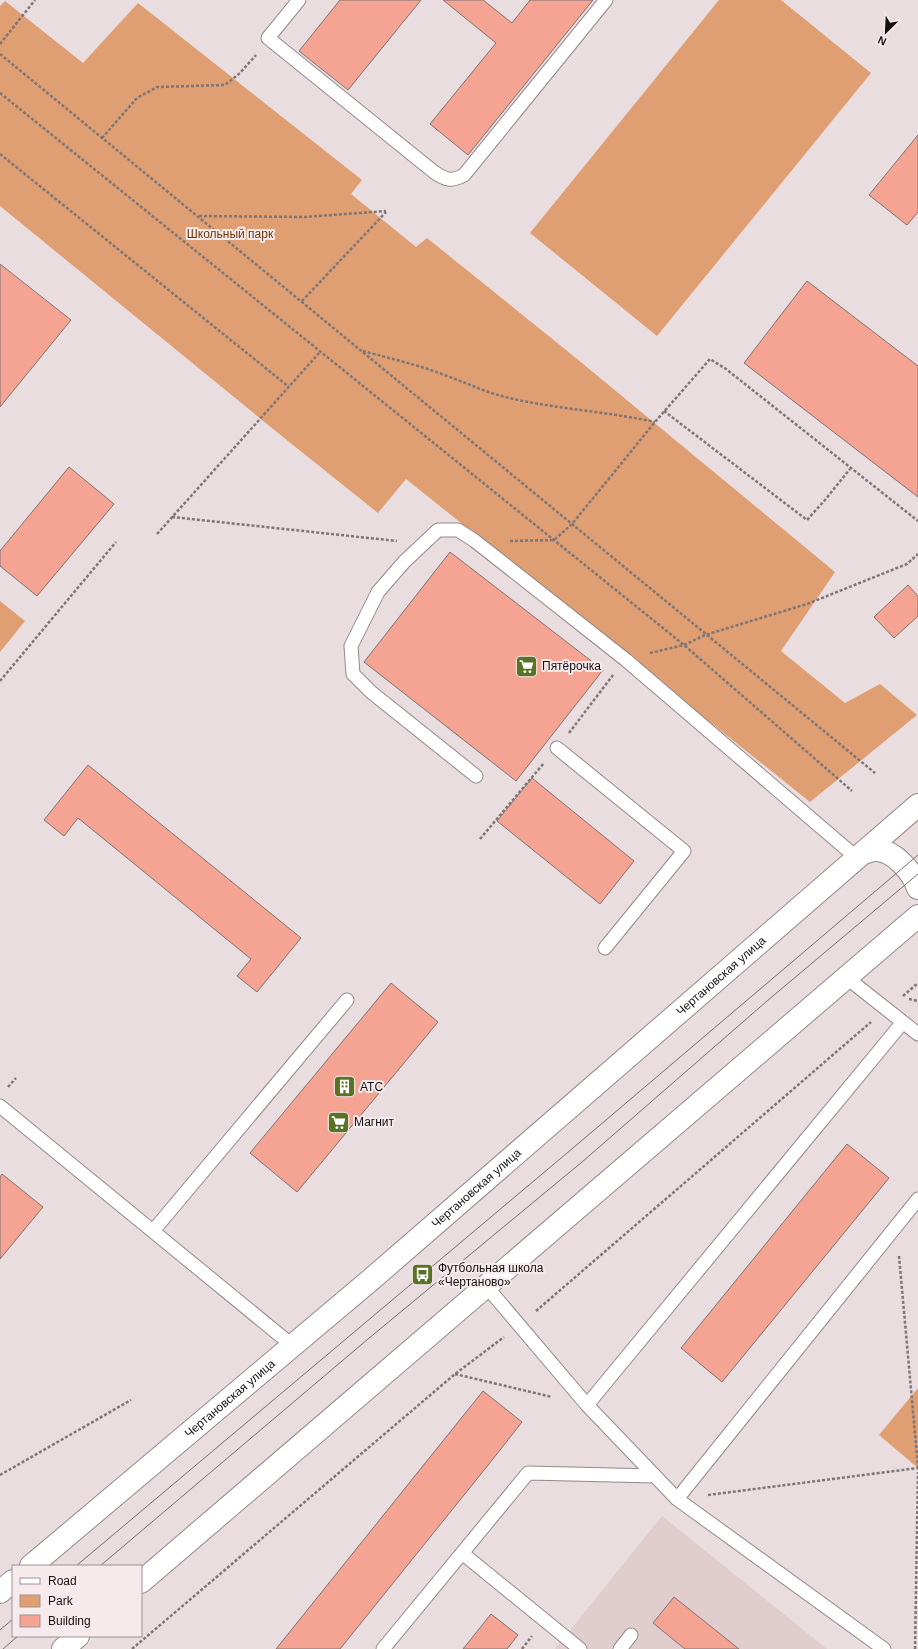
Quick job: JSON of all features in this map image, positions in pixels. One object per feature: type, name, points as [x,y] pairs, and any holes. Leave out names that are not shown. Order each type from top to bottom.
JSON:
[{"type":"main road","name":"Чертановская улица","points":[[32,1565],[293,1346],[918,805]]},
{"type":"main road","points":[[860,855],[878,850],[892,855],[914,877],[918,888]]},
{"type":"main road","points":[[142,1581],[912,922],[917,907],[918,898]]},
{"type":"main road","points":[[0,1592],[12,1582]]},
{"type":"main road","points":[[63,1649],[77,1637]]},
{"type":"lane","points":[[299,0],[268,38],[434,172],[445,179],[456,179],[464,175],[606,0]]},
{"type":"lane","points":[[476,776],[371,692],[353,674],[351,646],[378,592],[438,530],[458,530],[475,541],[626,660],[860,855]]},
{"type":"lane","points":[[557,748],[684,851],[605,948]]},
{"type":"lane","points":[[847,978],[918,1034]]},
{"type":"lane","points":[[153,1231],[347,1000]]},
{"type":"lane","points":[[587,1405],[903,1022]]},
{"type":"lane","points":[[0,1106],[293,1346]]},
{"type":"lane","points":[[677,1499],[918,1199]]},
{"type":"lane","points":[[486,1286],[587,1405],[677,1499],[884,1649]]},
{"type":"lane","points":[[383,1649],[528,1473],[655,1476]]},
{"type":"lane","points":[[462,1553],[580,1649]]},
{"type":"lane","points":[[620,1649],[631,1635]]},
{"type":"path","points":[[0,44],[35,0]]},
{"type":"path","points":[[102,138],[137,98],[157,87],[225,85],[250,62],[268,38]]},
{"type":"path","points":[[0,54],[875,773]]},
{"type":"path","points":[[0,93],[684,645],[852,791]]},
{"type":"path","points":[[0,154],[289,387]]},
{"type":"path","points":[[197,216],[305,217],[386,211],[302,301]]},
{"type":"path","points":[[362,351],[440,373],[468,386],[503,397],[594,413],[621,414],[655,422]]},
{"type":"path","points":[[157,534],[320,352]]},
{"type":"path","points":[[475,541],[554,540],[572,524],[664,411],[710,359],[918,521]]},
{"type":"path","points":[[664,411],[807,520],[850,469]]},
{"type":"path","points":[[172,518],[424,543]]},
{"type":"path","points":[[0,681],[116,542]]},
{"type":"path","points":[[480,839],[557,748],[626,660],[684,645],[706,635],[807,604],[907,564],[918,554]]},
{"type":"path","points":[[132,1649],[455,1374],[519,1326],[886,1008],[918,983]]},
{"type":"path","points":[[677,1499],[918,1467],[896,1227]]},
{"type":"path","points":[[455,1374],[587,1405]]},
{"type":"path","points":[[0,1475],[131,1400]]},
{"type":"path","points":[[915,1649],[918,1472]]},
{"type":"shaded area","points":[[662,1516],[827,1649],[555,1649]]},
{"type":"green space","points":[[719,0],[781,0],[871,73],[657,336],[530,233]]},
{"type":"green space","name":"Школьный парк","points":[[5,1],[83,63],[138,3],[362,180],[351,194],[416,247],[427,238],[571,354],[835,572],[781,651],[845,703],[880,684],[917,715],[810,802],[406,479],[378,513],[0,206],[0,6]]},
{"type":"green space","points":[[0,601],[25,621],[0,652]]},
{"type":"green space","points":[[918,1388],[918,1468],[879,1435]]},
{"type":"building","points":[[340,0],[421,0],[348,90],[299,51]]},
{"type":"building","points":[[443,0],[483,0],[512,23],[530,0],[593,0],[468,155],[430,124],[496,43]]},
{"type":"building","points":[[918,135],[918,212],[907,225],[869,195]]},
{"type":"building","points":[[0,264],[71,320],[0,407]]},
{"type":"building","points":[[807,281],[918,366],[918,497],[744,363]]},
{"type":"building","points":[[69,467],[114,504],[37,596],[0,566],[0,551]]},
{"type":"building","points":[[450,552],[603,670],[516,781],[364,662]]},
{"type":"building","points":[[908,585],[918,596],[918,616],[894,638],[874,617]]},
{"type":"building","points":[[88,765],[301,938],[257,992],[237,976],[251,959],[78,818],[64,836],[44,820]]},
{"type":"building","points":[[532,778],[634,861],[600,904],[497,821]]},
{"type":"building","name":"АТС","points":[[391,983],[438,1022],[297,1192],[250,1153]]},
{"type":"building","points":[[847,1144],[889,1178],[722,1382],[681,1348]]},
{"type":"building","points":[[2,1174],[43,1207],[0,1259],[0,1177]]},
{"type":"building","points":[[483,1391],[522,1422],[489,1464],[340,1649],[276,1649]]},
{"type":"building","points":[[674,1597],[739,1649],[685,1649],[653,1623]]},
{"type":"building","points":[[491,1614],[518,1635],[507,1649],[463,1649]]},
{"type":"tram line","points":[[77,1565],[573,1148],[918,855]]},
{"type":"tram line","points":[[101,1565],[368,1339],[582,1162],[767,1001],[918,874]]},
{"type":"tram line","points":[[0,1630],[12,1620]]},
{"type":"tram line","points":[[3,1649],[17,1637]]},
{"type":"place","name":"Пятёрочка","points":[[526,666]]},
{"type":"place","name":"АТС","points":[[344,1087]]},
{"type":"place","name":"Магнит","points":[[339,1122]]},
{"type":"place","name":"Футбольная школа «Чертаново»","points":[[422,1275]]}]
